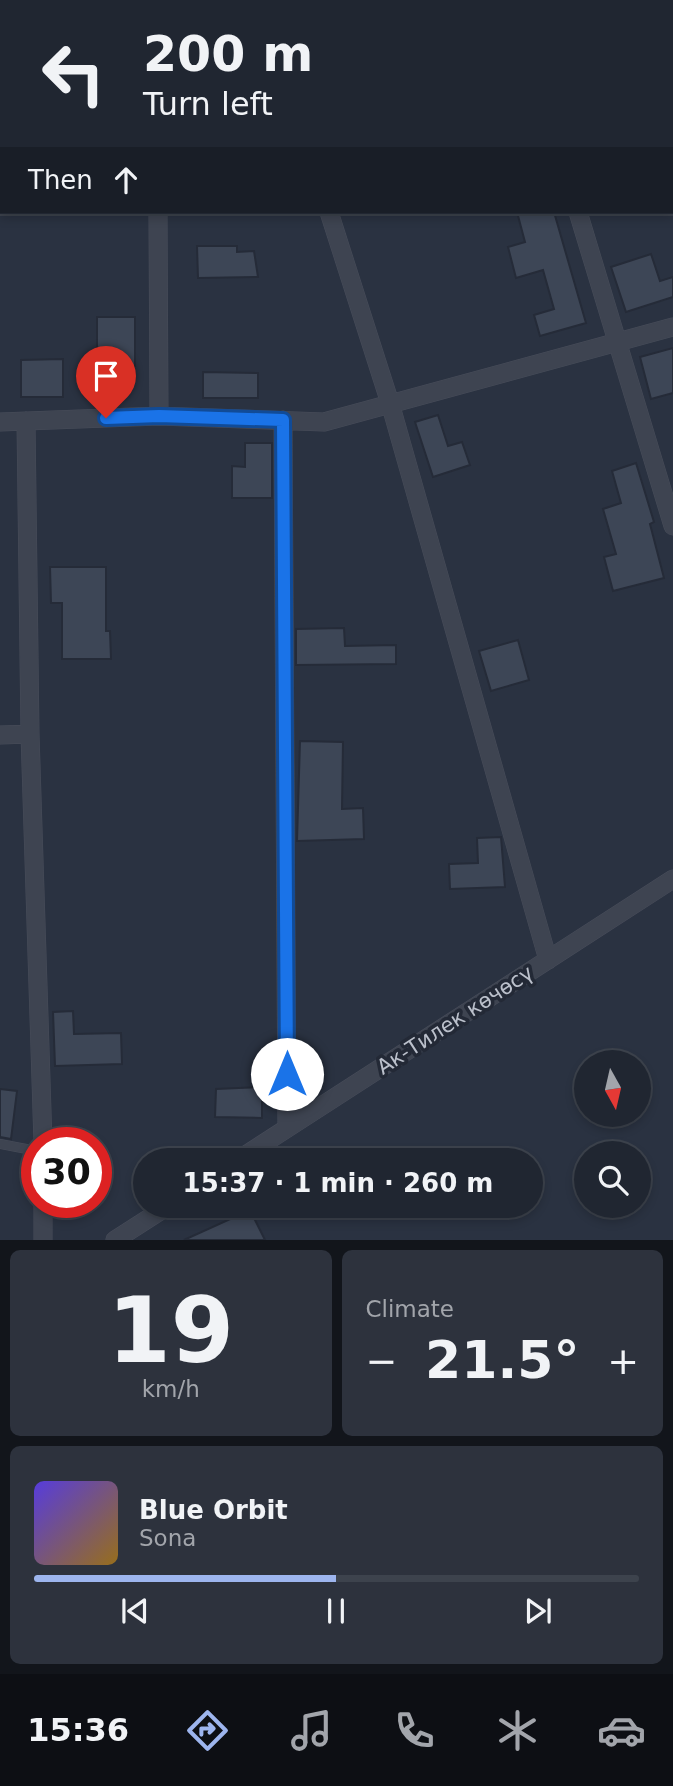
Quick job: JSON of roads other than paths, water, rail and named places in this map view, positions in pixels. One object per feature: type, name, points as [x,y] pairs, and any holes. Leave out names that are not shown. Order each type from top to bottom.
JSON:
[{"type":"street","points":[[158,214],[159,416]]},
{"type":"street","points":[[330,214],[390,404],[548,960]]},
{"type":"street","points":[[579,214],[673,526]]},
{"type":"street","points":[[0,422],[159,416],[324,422],[673,327]]},
{"type":"street","points":[[283,420],[287,1128]]},
{"type":"street","points":[[26,421],[30,734],[42,1127]]},
{"type":"street","points":[[0,736],[30,734]]},
{"type":"street","name":"Ак-Тилек көчөсү","points":[[256,1148],[673,879]]},
{"type":"street","points":[[43,1218],[43,1240]]},
{"type":"street","points":[[115,1240],[149,1218]]},
{"type":"lane","points":[[0,1144],[21,1148]]}]
